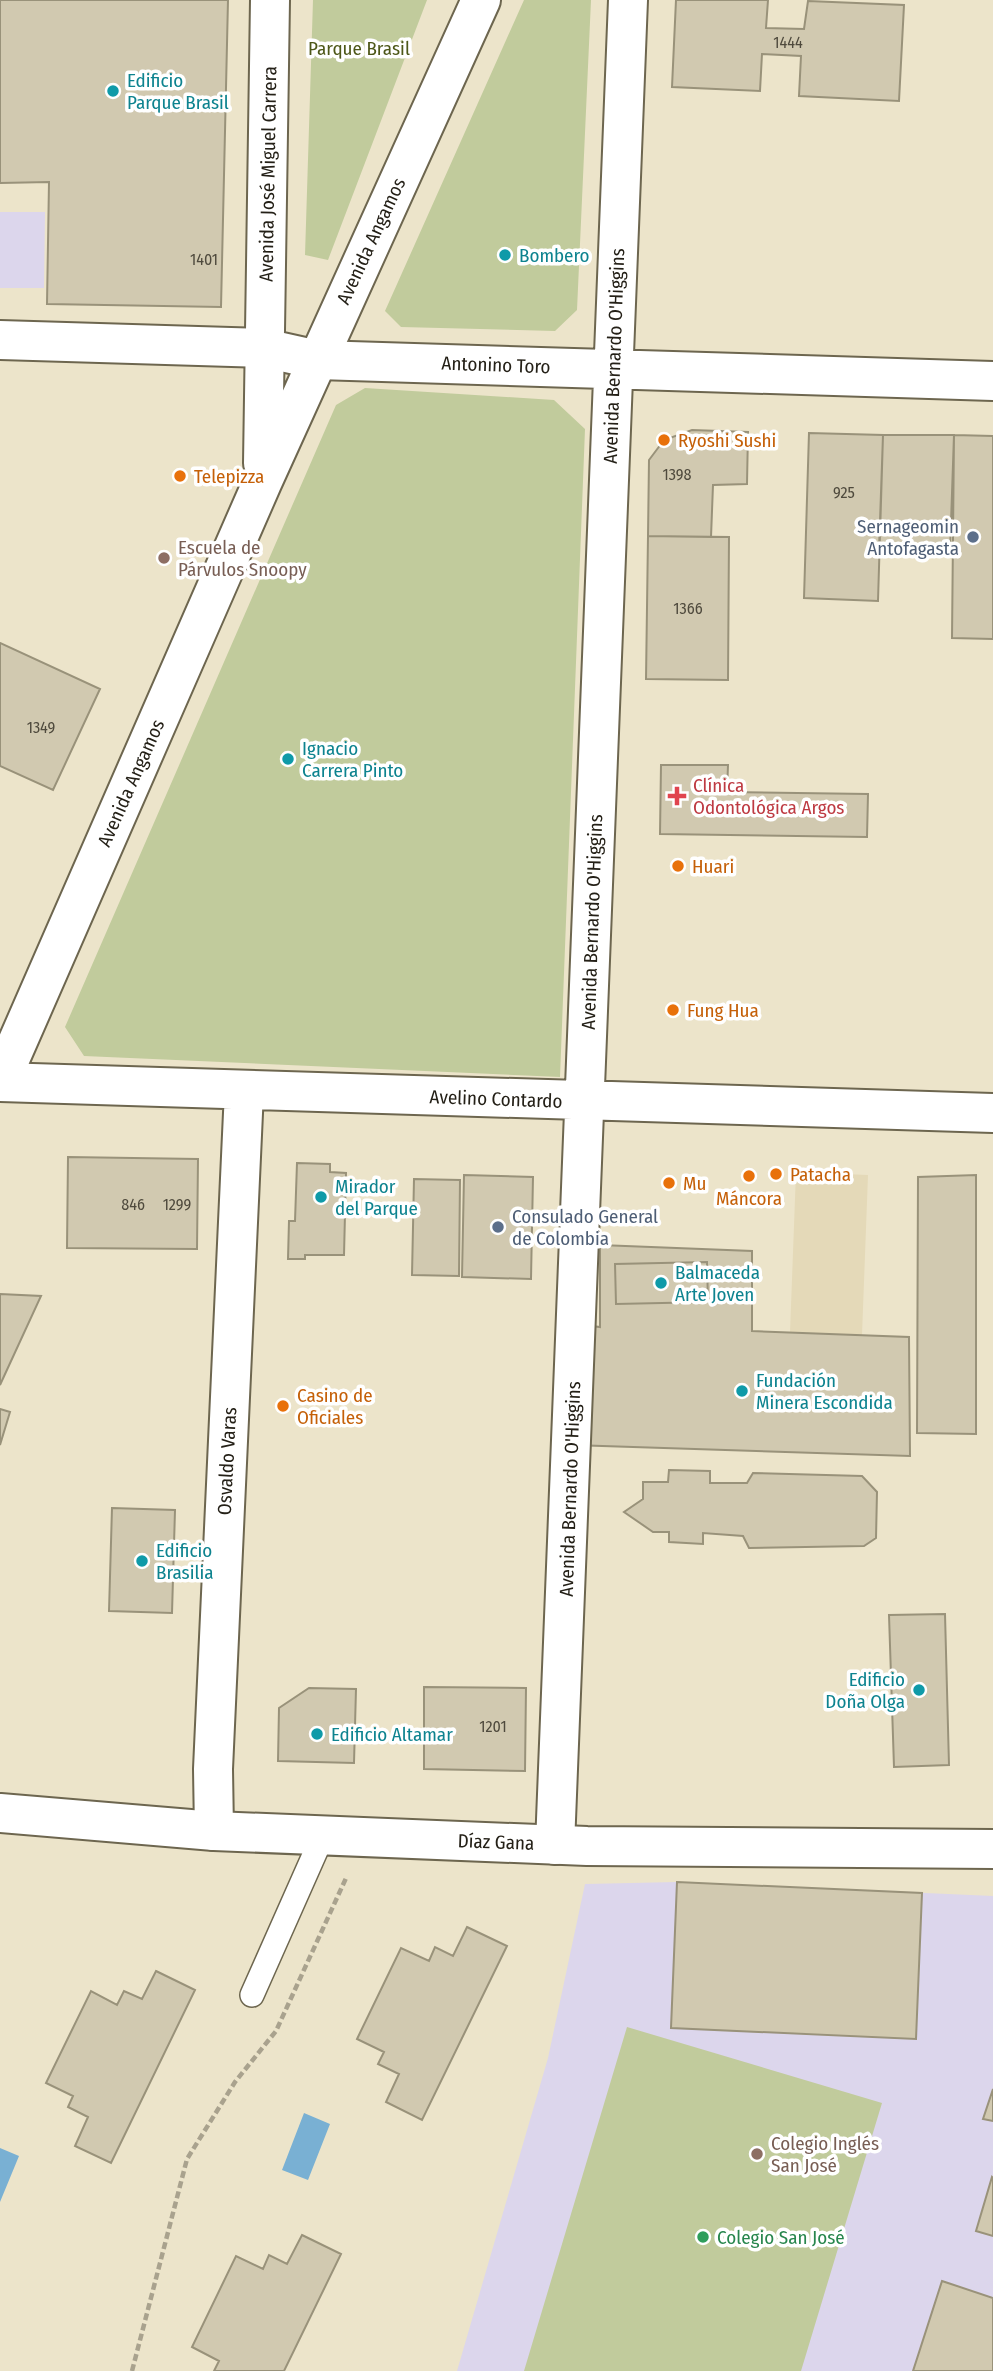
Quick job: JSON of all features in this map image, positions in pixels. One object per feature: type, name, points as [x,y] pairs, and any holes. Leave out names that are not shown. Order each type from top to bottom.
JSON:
[{"type":"street","name":"Avenida José Miguel Carrera","points":[[264,348],[270,0]]},
{"type":"street","name":"Avenida Angamos","points":[[0,1082],[262,482],[481,0]]},
{"type":"street","name":"Avenida Bernardo O'Higgins","points":[[555,1845],[628,0]]},
{"type":"street","name":"Antonino Toro","points":[[0,340],[264,348],[318,359],[993,381]]},
{"type":"street","name":"Avenida Angamos","points":[[262,482],[264,348]]},
{"type":"street","name":"Avelino Contardo","points":[[0,1082],[993,1113]]},
{"type":"street","name":"Osvaldo Varas","points":[[214,1831],[213,1769],[244,1091]]},
{"type":"street","name":"Díaz Gana","points":[[0,1813],[214,1831],[555,1845],[993,1849]]},
{"type":"lane","points":[[252,1995],[323,1835]]},
{"type":"path","points":[[132,2371],[187,2159],[235,2082],[276,2031],[364,1837]]},
{"type":"shaded area","points":[[0,212],[45,212],[44,288],[0,288]]},
{"type":"shaded area","points":[[796,1172],[868,1175],[862,1335],[790,1333]]},
{"type":"shaded area","name":"Colegio Inglés San José","points":[[677,1882],[993,1896],[993,2371],[457,2371],[548,2058],[585,1884]]},
{"type":"green space","name":"Parque Brasil","points":[[313,0],[427,0],[328,260],[305,255]]},
{"type":"green space","points":[[524,0],[591,0],[577,310],[555,331],[401,327],[385,311]]},
{"type":"green space","points":[[365,388],[554,400],[585,429],[560,1077],[84,1056],[65,1027],[336,405]]},
{"type":"green space","name":"Colegio San José","points":[[627,2027],[882,2103],[801,2371],[524,2371]]},
{"type":"water","points":[[304,2113],[330,2124],[308,2180],[282,2170]]},
{"type":"water","points":[[0,2148],[19,2156],[0,2202]]},
{"type":"building","name":"Edificio Parque Brasil","points":[[0,0],[228,0],[221,307],[47,304],[49,182],[0,183]]},
{"type":"building","points":[[676,0],[768,0],[766,28],[804,29],[808,1],[904,5],[899,101],[799,96],[801,56],[762,54],[760,91],[672,87]]},
{"type":"building","points":[[692,430],[748,432],[747,484],[713,485],[711,537],[648,536],[649,460],[664,440]]},
{"type":"building","points":[[809,433],[883,435],[878,601],[804,598]]},
{"type":"building","points":[[883,435],[954,435],[950,552],[879,550]]},
{"type":"building","name":"Sernageomin Antofagasta","points":[[954,435],[993,436],[993,639],[952,638]]},
{"type":"building","points":[[648,536],[729,537],[728,680],[646,679]]},
{"type":"building","points":[[0,643],[100,689],[53,790],[0,766]]},
{"type":"building","points":[[661,765],[728,765],[727,792],[868,794],[867,837],[660,834]]},
{"type":"building","points":[[68,1157],[198,1159],[197,1249],[67,1248]]},
{"type":"building","name":"Mirador del Parque","points":[[297,1163],[330,1164],[330,1172],[346,1173],[344,1255],[305,1255],[305,1259],[288,1259],[289,1221],[295,1221]]},
{"type":"building","name":"Consulado General de Colombia","points":[[464,1175],[533,1177],[531,1279],[462,1277]]},
{"type":"building","points":[[976,1175],[976,1434],[917,1433],[918,1177]]},
{"type":"building","points":[[414,1179],[460,1180],[459,1276],[412,1275]]},
{"type":"building","name":"Fundación Minera Escondida","points":[[600,1245],[752,1251],[752,1331],[909,1337],[910,1456],[572,1445],[576,1324],[600,1327]]},
{"type":"building","name":"Balmaceda Arte Joven","points":[[707,1262],[708,1302],[616,1304],[615,1264]]},
{"type":"building","points":[[0,1294],[41,1296],[0,1385]]},
{"type":"building","points":[[0,1409],[10,1412],[0,1445]]},
{"type":"building","points":[[669,1470],[710,1471],[710,1483],[747,1483],[753,1473],[862,1476],[877,1492],[876,1538],[864,1546],[749,1548],[743,1536],[703,1533],[703,1544],[669,1542],[669,1532],[653,1532],[624,1512],[643,1499],[643,1482],[668,1482]]},
{"type":"building","name":"Edificio Brasilia","points":[[112,1508],[175,1510],[172,1613],[109,1611]]},
{"type":"building","name":"Edificio Doña Olga","points":[[945,1614],[949,1765],[894,1767],[889,1615]]},
{"type":"building","points":[[424,1687],[526,1688],[525,1771],[424,1769]]},
{"type":"building","name":"Edificio Altamar","points":[[309,1688],[356,1689],[354,1763],[278,1761],[279,1708]]},
{"type":"building","points":[[677,1882],[922,1893],[916,2039],[671,2028]]},
{"type":"building","points":[[467,1927],[507,1946],[422,2120],[386,2102],[399,2074],[378,2064],[384,2052],[357,2039],[401,1948],[429,1961],[435,1947],[453,1956]]},
{"type":"building","points":[[156,1971],[195,1990],[111,2163],[75,2146],[88,2117],[68,2107],[73,2096],[46,2083],[91,1991],[117,2005],[124,1991],[142,1999]]},
{"type":"building","points":[[993,2089],[993,2121],[983,2119]]},
{"type":"building","points":[[993,2178],[993,2236],[976,2231]]},
{"type":"building","points":[[302,2235],[341,2254],[284,2371],[214,2371],[219,2361],[192,2347],[236,2256],[263,2269],[269,2255],[287,2264]]},
{"type":"building","points":[[942,2281],[993,2298],[993,2371],[913,2371]]},
{"type":"place","name":"Edificio Parque Brasil","points":[[113,91]]},
{"type":"place","name":"Bombero","points":[[505,255]]},
{"type":"place","name":"Ryoshi Sushi","points":[[664,440]]},
{"type":"place","name":"Telepizza","points":[[180,476]]},
{"type":"place","name":"Sernageomin Antofagasta","points":[[973,537]]},
{"type":"place","name":"Escuela de Párvulos Snoopy","points":[[164,558]]},
{"type":"place","name":"Ignacio Carrera Pinto","points":[[288,759]]},
{"type":"place","name":"Clínica Odontológica Argos","points":[[677,796]]},
{"type":"place","name":"Huari","points":[[678,866]]},
{"type":"place","name":"Fung Hua","points":[[673,1010]]},
{"type":"place","name":"Patacha","points":[[776,1174]]},
{"type":"place","name":"Máncora","points":[[749,1176]]},
{"type":"place","name":"Mu","points":[[669,1183]]},
{"type":"place","name":"Mirador del Parque","points":[[321,1197]]},
{"type":"place","name":"Consulado General de Colombia","points":[[498,1227]]},
{"type":"place","name":"Balmaceda Arte Joven","points":[[661,1283]]},
{"type":"place","name":"Fundación Minera Escondida","points":[[742,1391]]},
{"type":"place","name":"Casino de Oficiales","points":[[283,1406]]},
{"type":"place","name":"Edificio Brasilia","points":[[142,1561]]},
{"type":"place","name":"Edificio Doña Olga","points":[[919,1690]]},
{"type":"place","name":"Edificio Altamar","points":[[317,1734]]},
{"type":"place","name":"Colegio Inglés San José","points":[[757,2154]]},
{"type":"place","name":"Colegio San José","points":[[703,2237]]}]
